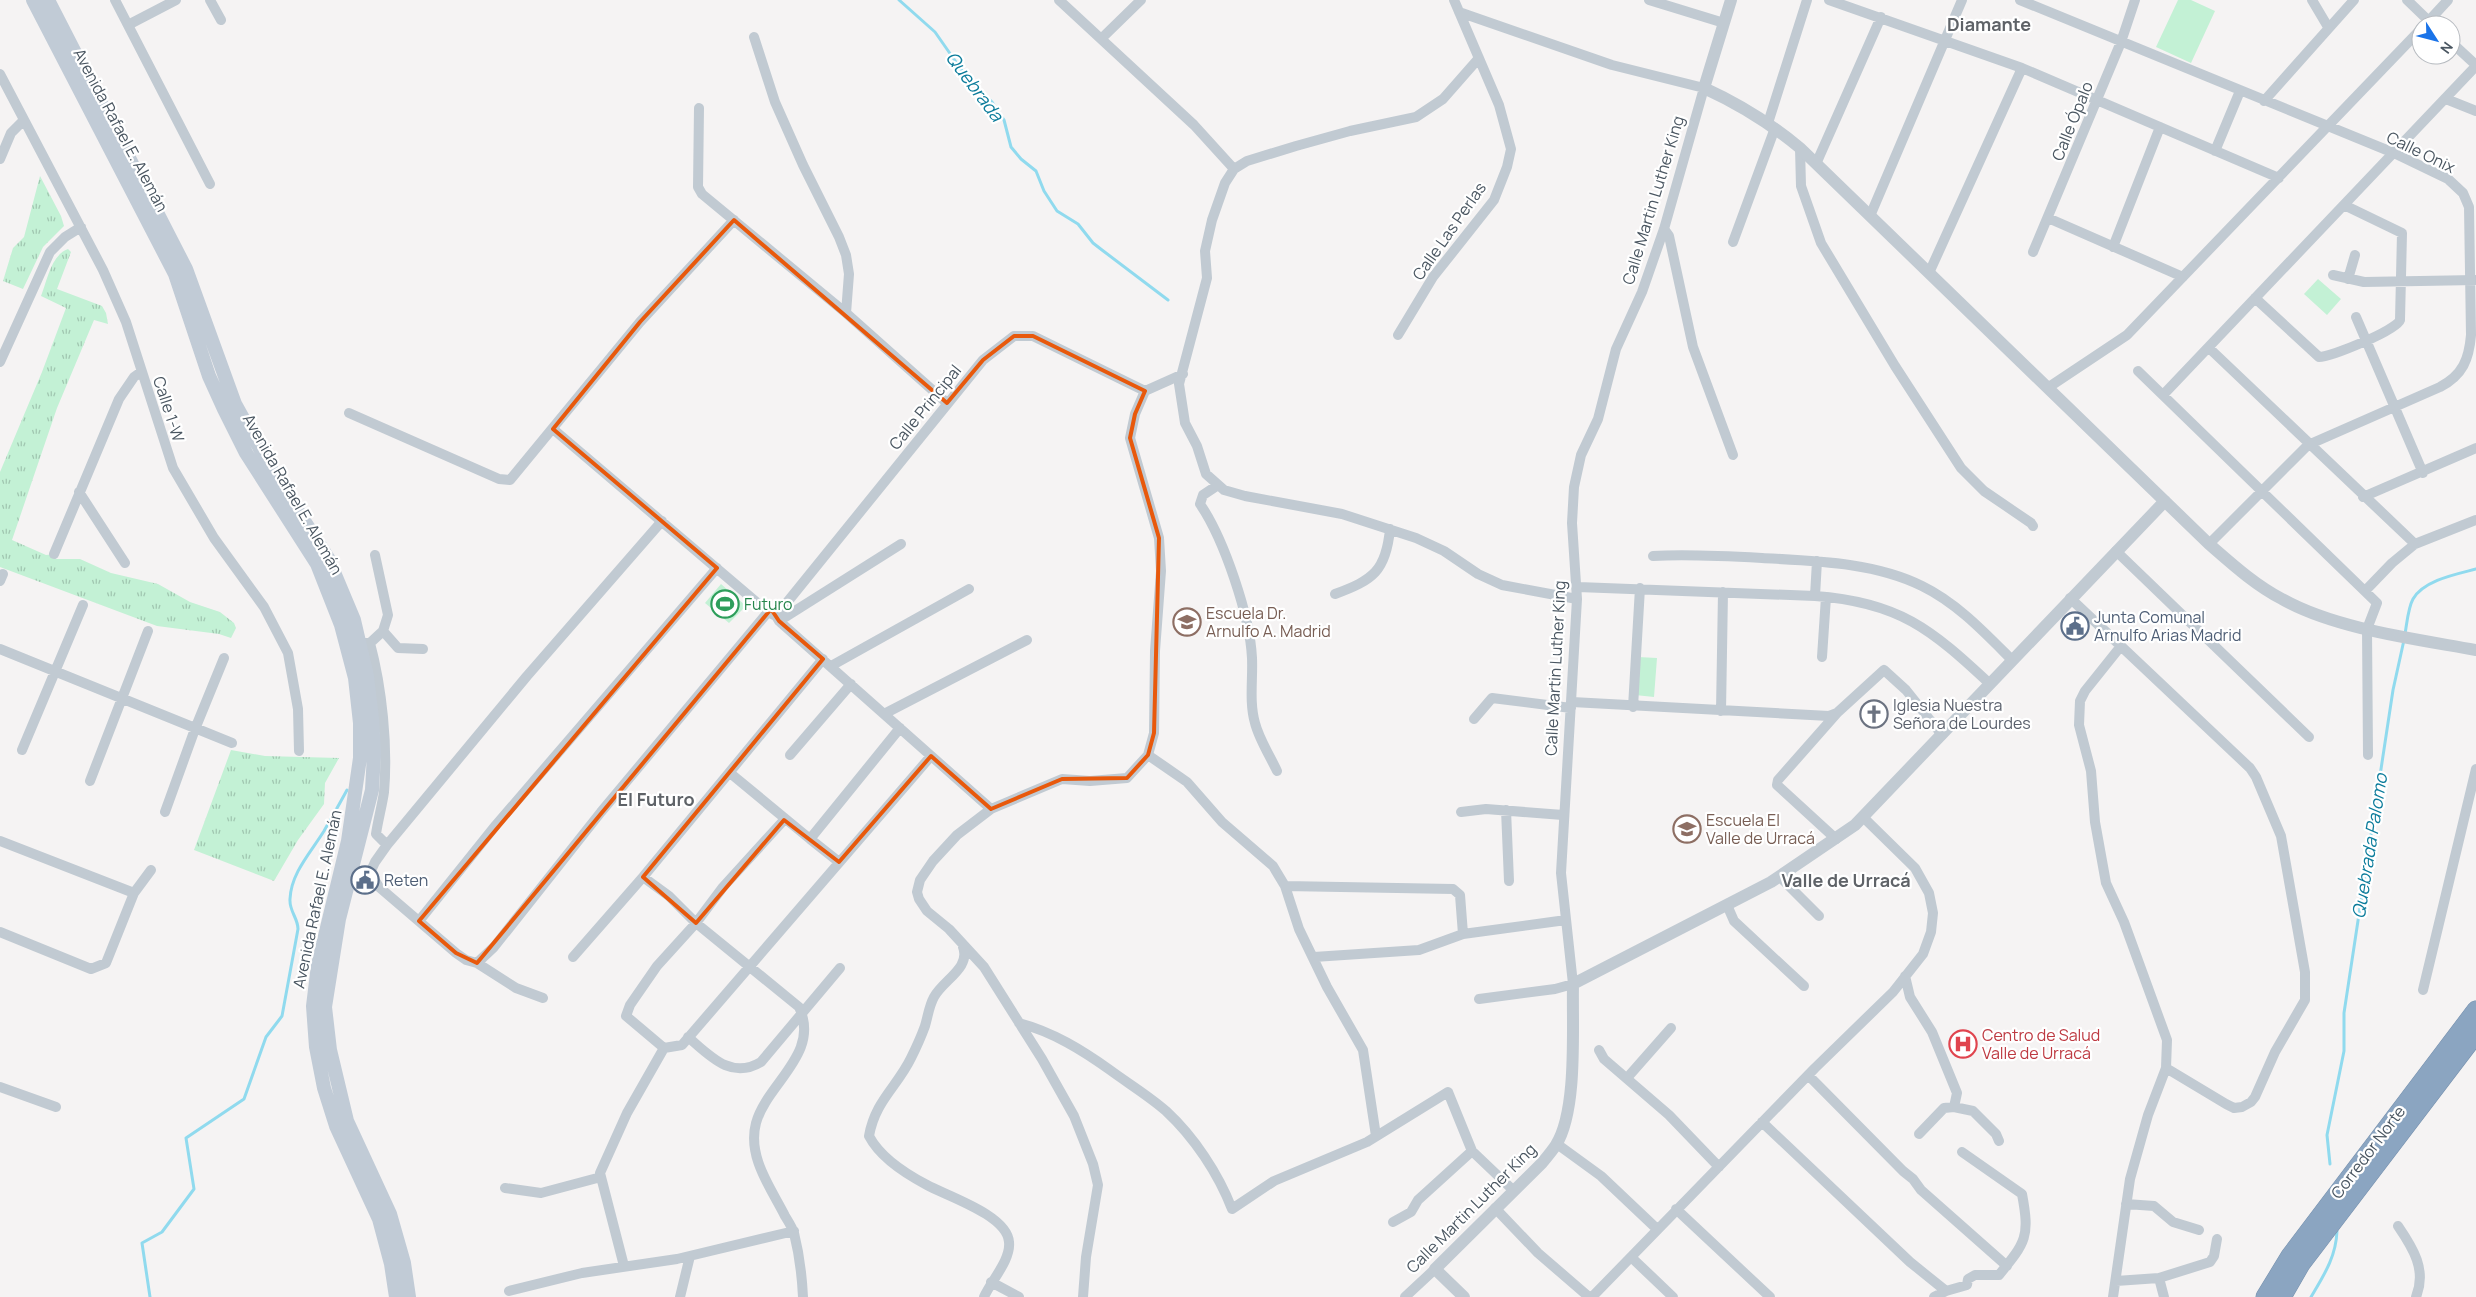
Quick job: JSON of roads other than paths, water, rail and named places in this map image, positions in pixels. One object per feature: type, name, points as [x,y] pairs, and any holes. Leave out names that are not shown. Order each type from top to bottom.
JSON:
[{"type":"highway","name":"Corredor Norte","points":[[2264,1297],[2290,1256],[2476,1010]]},
{"type":"highway","name":"Corredor Norte","points":[[2282,1297],[2301,1264],[2476,1034]]},
{"type":"main road","name":"Avenida Rafael E. Alemán","points":[[33,0],[175,274],[209,376],[224,410],[246,453],[316,564],[341,625],[355,678],[360,723],[360,758],[351,823],[318,965],[313,1006],[316,1047],[324,1088],[336,1126],[379,1219],[391,1264],[396,1297]]},
{"type":"main road","name":"Avenida Rafael E. Alemán","points":[[48,0],[186,269],[235,404],[274,474],[328,558],[365,643],[374,754],[372,790],[339,919],[325,1007],[330,1050],[344,1112],[390,1214],[404,1263],[409,1297]]},
{"type":"street","points":[[115,0],[210,184]]},
{"type":"street","points":[[128,25],[176,0]]},
{"type":"street","points":[[210,0],[222,20]]},
{"type":"street","points":[[1059,0],[1194,125],[1234,169]]},
{"type":"street","points":[[1102,38],[1141,0]]},
{"type":"street","name":"Calle Las Perlas","points":[[1398,335],[1433,277],[1494,200],[1507,167],[1511,149],[1499,105],[1454,0]]},
{"type":"street","name":"Calle Martin Luther King","points":[[1405,1297],[1514,1191],[1557,1144],[1565,1123],[1572,1081],[1574,984],[1561,873],[1563,815],[1578,599],[1572,523],[1574,487],[1581,454],[1598,419],[1616,349],[1642,292],[1664,229],[1731,0]]},
{"type":"street","points":[[1733,242],[1772,125],[1807,0]]},
{"type":"street","points":[[1829,0],[2022,68],[2279,178]]},
{"type":"street","points":[[1870,216],[1962,0]]},
{"type":"street","name":"Calle Onix","points":[[2020,0],[2394,153],[2448,180],[2463,193],[2469,207],[2474,280],[2470,354],[2463,368],[2453,380],[2308,445],[2209,544]]},
{"type":"street","name":"Calle Ópalo","points":[[2034,252],[2121,42],[2135,0]]},
{"type":"street","points":[[2312,0],[2328,27]]},
{"type":"street","points":[[2264,101],[2354,0]]},
{"type":"street","points":[[2407,0],[2419,15]]},
{"type":"street","points":[[2435,15],[2448,0]]},
{"type":"street","points":[[1654,1],[1724,23]]},
{"type":"street","points":[[1459,12],[1612,65],[1704,88],[1737,103],[1772,125],[1800,148],[2209,544],[2251,580],[2283,600],[2309,611],[2367,629],[2476,650]]},
{"type":"street","points":[[1816,164],[1881,17]]},
{"type":"street","points":[[754,37],[775,102],[846,256],[849,274],[846,313]]},
{"type":"street","points":[[2049,387],[2127,335],[2411,41]]},
{"type":"street","points":[[2163,396],[2446,99],[2476,65],[2461,51]]},
{"type":"street","points":[[1479,58],[1443,99],[1416,117],[1350,131],[1296,146],[1247,161],[1234,169],[1225,183],[1212,220],[1205,252],[1207,278],[1179,384],[1185,423],[1197,446],[1206,474],[1224,490],[1245,496],[1342,514],[1416,538],[1444,550],[1478,574],[1502,585],[1578,599]]},
{"type":"street","points":[[1929,273],[2022,68]]},
{"type":"street","name":"Calle 1-W","points":[[0,74],[81,227],[126,322],[173,468],[214,538],[264,607],[288,653],[298,708],[299,750]]},
{"type":"street","points":[[2215,151],[2240,91]]},
{"type":"street","points":[[2446,99],[2476,111]]},
{"type":"street","points":[[700,108],[698,187],[702,194],[846,313],[947,404]]},
{"type":"street","points":[[0,159],[11,133],[24,120]]},
{"type":"street","points":[[2113,246],[2160,127]]},
{"type":"street","points":[[1800,148],[1801,186],[1811,219],[1821,243],[1850,294],[1957,462],[1978,486],[2033,526]]},
{"type":"street","points":[[2255,298],[2319,357],[2366,340],[2400,324],[2402,233],[2344,205]]},
{"type":"street","points":[[2048,218],[2183,277]]},
{"type":"street","points":[[349,412],[499,479],[510,480],[640,322],[734,220]]},
{"type":"street","points":[[0,362],[50,252],[65,237],[81,227]]},
{"type":"street","points":[[1664,229],[1669,236],[1693,347],[1733,455]]},
{"type":"street","points":[[2348,279],[2355,255]]},
{"type":"street","points":[[2333,275],[2364,282],[2474,280]]},
{"type":"street","points":[[2356,317],[2423,472]]},
{"type":"street","name":"Calle Principal","points":[[477,963],[494,947],[602,812],[774,616],[983,360],[1014,336],[1033,336],[1145,390]]},
{"type":"street","points":[[2209,348],[2308,445],[2415,544]]},
{"type":"street","points":[[2138,371],[2377,604],[2367,629],[2368,755]]},
{"type":"street","points":[[54,554],[119,399],[134,377],[141,372]]},
{"type":"street","points":[[1083,1297],[1086,1257],[1098,1185],[1093,1164],[1074,1116],[1042,1059],[984,967],[922,905],[919,900],[917,886],[933,860],[957,835],[991,809],[1062,779],[1090,781],[1128,778],[1148,755],[1154,732],[1155,651],[1161,571],[1160,546],[1130,438],[1135,414],[1145,390],[1183,374]]},
{"type":"street","points":[[553,429],[774,616],[991,809]]},
{"type":"street","points":[[2363,497],[2476,448]]},
{"type":"street","points":[[1218,485],[1204,495],[1200,504],[1208,516],[1235,578],[1252,656],[1254,722],[1277,771]]},
{"type":"street","points":[[79,492],[124,563]]},
{"type":"street","points":[[1479,999],[1554,989],[1574,984],[1780,876],[1864,818],[2070,598],[2165,501]]},
{"type":"street","points":[[2365,591],[2392,563],[2415,544],[2476,520]]},
{"type":"street","points":[[543,998],[516,988],[477,963],[466,960],[456,953],[380,887],[370,873],[387,845],[527,676],[662,521]]},
{"type":"street","points":[[1335,594],[1358,586],[1373,577],[1382,566],[1388,548],[1390,529]]},
{"type":"street","points":[[774,616],[901,544]]},
{"type":"street","points":[[2116,551],[2309,737]]},
{"type":"street","points":[[1653,556],[1684,554],[1817,562],[1878,570],[1921,585],[1943,598],[1970,618],[2012,660]]},
{"type":"street","points":[[375,555],[388,615],[384,631],[365,643],[378,680],[384,769],[384,793],[376,834],[387,845]]},
{"type":"street","points":[[1815,596],[1817,562]]},
{"type":"street","points":[[419,921],[496,825],[717,568]]},
{"type":"street","points":[[1578,587],[1826,596],[1850,599],[1890,610],[1915,622],[1955,651],[1990,684]]},
{"type":"street","points":[[1633,707],[1640,588]]},
{"type":"street","points":[[831,666],[969,590]]},
{"type":"street","points":[[1722,711],[1724,592]]},
{"type":"street","points":[[1822,657],[1826,596]]},
{"type":"street","points":[[2070,598],[2244,762],[2256,777],[2281,836],[2305,972],[2305,1000],[2275,1052],[2251,1102],[2234,1108],[2166,1068]]},
{"type":"street","points":[[22,750],[83,605]]},
{"type":"street","points":[[384,631],[398,648],[423,649]]},
{"type":"street","points":[[90,781],[148,632]]},
{"type":"street","points":[[884,714],[1027,640]]},
{"type":"street","points":[[2113,1297],[2130,1179],[2148,1115],[2166,1068],[2166,1036],[2104,872],[2095,822],[2091,771],[2079,726],[2078,712],[2085,690],[2121,646]]},
{"type":"street","points":[[0,649],[232,743]]},
{"type":"street","points":[[164,812],[194,729],[224,658]]},
{"type":"street","points":[[573,957],[643,877],[823,659]]},
{"type":"street","points":[[1836,838],[1777,785],[1778,780],[1838,712],[1884,670],[1906,690],[1942,735]]},
{"type":"street","points":[[790,755],[851,684]]},
{"type":"street","points":[[1474,719],[1492,698],[1572,705],[1829,716],[1838,712]]},
{"type":"street","points":[[810,839],[900,728]]},
{"type":"street","points":[[1148,755],[1186,782],[1222,822],[1273,866],[1285,886],[1299,928],[1327,987],[1363,1050],[1376,1136]]},
{"type":"street","points":[[784,820],[723,887],[696,923],[658,966],[627,1010],[626,1016],[664,1048],[682,1045],[931,756]]},
{"type":"street","points":[[2423,990],[2476,769]]},
{"type":"street","points":[[730,773],[784,820],[839,862]]},
{"type":"street","points":[[1461,812],[1486,809],[1563,815]]},
{"type":"street","points":[[1506,810],[1509,881]]},
{"type":"street","points":[[1495,1208],[1538,1253],[1590,1297],[1892,992],[1923,954],[1931,932],[1933,913],[1929,894],[1915,868],[1864,818]]},
{"type":"street","points":[[0,840],[134,893]]},
{"type":"street","points":[[0,932],[91,969],[97,969],[106,963],[134,893],[150,870]]},
{"type":"street","points":[[1780,876],[1819,916]]},
{"type":"street","points":[[643,877],[669,896],[696,923],[799,1007],[802,1013],[803,1042],[800,1053],[765,1104],[756,1123],[754,1144],[766,1184],[794,1231],[804,1297]]},
{"type":"street","points":[[1285,886],[1453,889],[1460,895],[1463,934]]},
{"type":"street","points":[[1727,905],[1734,921],[1804,986]]},
{"type":"street","points":[[1314,957],[1419,950],[1463,934],[1566,920]]},
{"type":"street","points":[[963,946],[966,954],[964,962],[936,994],[919,1042],[910,1061],[883,1098],[872,1120],[870,1136],[880,1151],[906,1172],[926,1185],[968,1204],[1002,1228],[1010,1241],[1007,1257],[984,1297]]},
{"type":"street","points":[[688,1037],[714,1059],[741,1070],[750,1068],[761,1062],[840,968]]},
{"type":"street","points":[[1905,976],[1910,996],[1932,1032],[1957,1092],[1954,1107]]},
{"type":"street","points":[[1019,1023],[1039,1028],[1069,1043],[1167,1112],[1199,1150],[1222,1187],[1232,1209],[1274,1181],[1356,1147],[1448,1092],[1472,1151],[1514,1191]]},
{"type":"street","points":[[1628,1078],[1671,1028]]},
{"type":"street","points":[[624,1266],[600,1172],[612,1142],[664,1048]]},
{"type":"street","points":[[1598,1050],[1604,1059],[1669,1115],[1718,1167]]},
{"type":"street","points":[[1808,1075],[1903,1172],[1913,1179],[1921,1190],[2006,1266]]},
{"type":"street","points":[[0,1087],[56,1107]]},
{"type":"street","points":[[1919,1134],[1944,1108],[1954,1107],[1973,1111],[1996,1134],[1999,1141]]},
{"type":"street","points":[[1762,1122],[1910,1262],[1946,1291]]},
{"type":"street","points":[[1557,1144],[1601,1176],[1657,1228]]},
{"type":"street","points":[[1393,1222],[1410,1212],[1418,1200],[1472,1151]]},
{"type":"street","points":[[1934,1297],[1946,1291],[1967,1285],[1968,1279],[1975,1275],[1999,1275],[2022,1248],[2027,1224],[2022,1194],[1962,1152]]},
{"type":"street","points":[[505,1188],[540,1193],[601,1177]]},
{"type":"street","points":[[2126,1204],[2154,1206],[2173,1222],[2199,1230]]},
{"type":"street","points":[[1676,1209],[1770,1297]]},
{"type":"street","points":[[2398,1226],[2416,1258],[2422,1274],[2416,1297]]},
{"type":"street","points":[[509,1291],[582,1273],[690,1256],[794,1231]]},
{"type":"street","points":[[2116,1282],[2159,1278],[2210,1262],[2214,1256],[2217,1239]]},
{"type":"street","points":[[680,1297],[690,1256]]},
{"type":"street","points":[[1631,1257],[1673,1297]]},
{"type":"street","points":[[1435,1269],[1464,1297]]},
{"type":"street","points":[[2159,1278],[2164,1297]]},
{"type":"street","points":[[991,1282],[1019,1297]]},
{"type":"waterway","name":"Quebrada","points":[[899,0],[935,32],[965,75],[992,102],[1004,120],[1011,147],[1021,159],[1036,171],[1044,191],[1057,211],[1078,224],[1093,243],[1168,300]]},
{"type":"waterway","name":"Quebrada Palomo","points":[[2405,634],[2410,607],[2418,592],[2433,582],[2476,569]]},
{"type":"waterway","name":"Quebrada Palomo","points":[[2330,1164],[2327,1135],[2344,1051],[2344,1013],[2393,690],[2404,640]]},
{"type":"waterway","points":[[150,1297],[142,1243],[162,1232],[194,1189],[186,1138],[244,1099],[266,1037],[282,1016],[298,929],[290,903],[291,889],[303,863],[347,790]]},
{"type":"waterway","name":"Quebrada Palomo","points":[[2311,1297],[2332,1258],[2337,1231]]},
{"type":"place","name":"Futuro","points":[[725,604]]},
{"type":"place","name":"Escuela Dr. Arnulfo A. Madrid","points":[[1187,622]]},
{"type":"place","name":"Junta Comunal Arnulfo Arias Madrid","points":[[2075,626]]},
{"type":"place","name":"Iglesia Nuestra Señora de Lourdes","points":[[1874,714]]},
{"type":"place","name":"Escuela El Valle de Urracá","points":[[1687,829]]},
{"type":"place","name":"Reten","points":[[365,880]]},
{"type":"place","name":"Centro de Salud Valle de Urracá","points":[[1963,1044]]},
{"type":"district","name":"Diamante","points":[[1989,24]]},
{"type":"district","name":"El Futuro","points":[[656,799]]},
{"type":"district","name":"Valle de Urracá","points":[[1846,880]]}]
